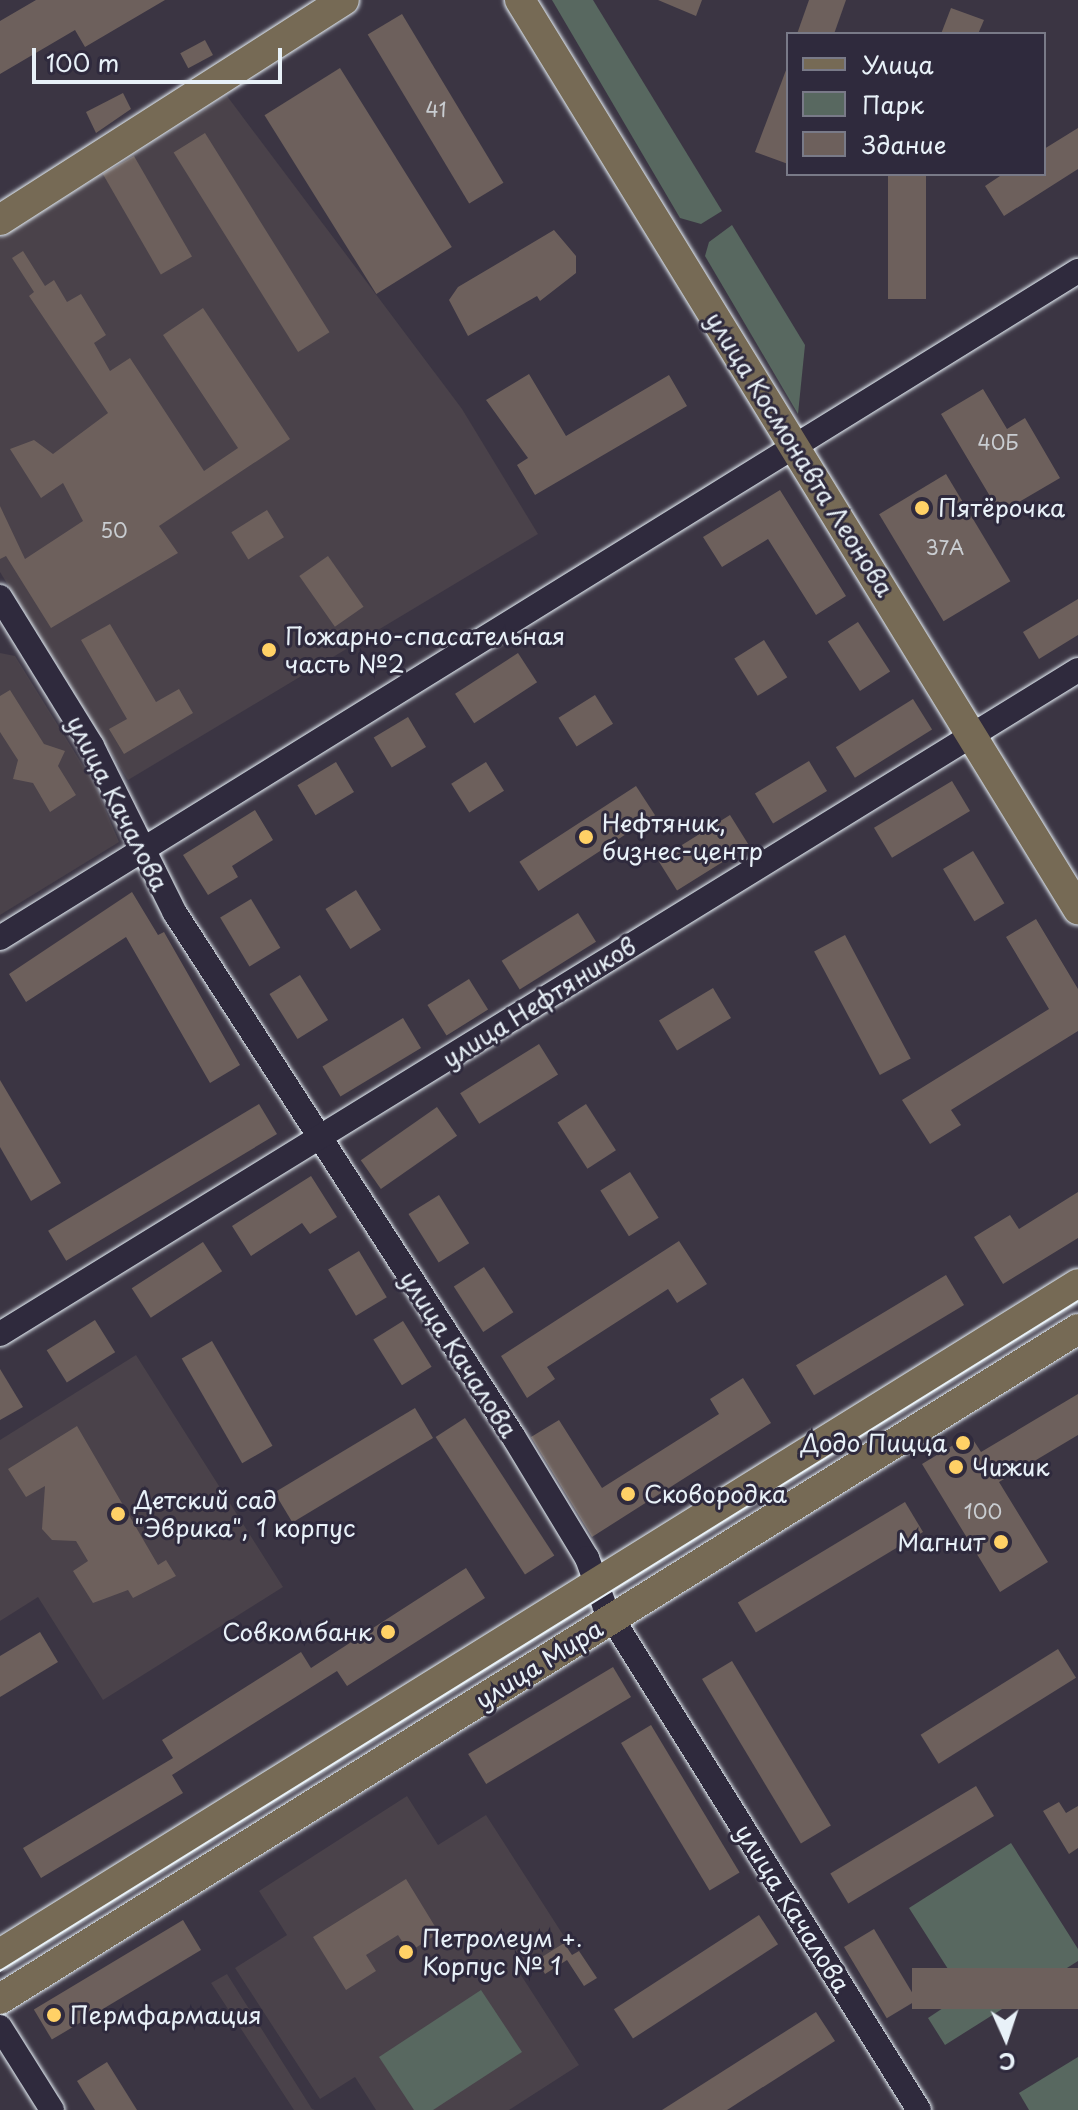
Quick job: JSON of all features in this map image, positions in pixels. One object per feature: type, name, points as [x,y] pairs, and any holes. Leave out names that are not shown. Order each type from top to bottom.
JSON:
[{"type":"main road","points":[[0,220],[344,0]]},
{"type":"main road","name":"улица Космонавта Леонова","points":[[520,0],[1078,909]]},
{"type":"main road","name":"улица Мира","points":[[0,1954],[1078,1284]]},
{"type":"main road","name":"улица Мира","points":[[0,1999],[1078,1329]]},
{"type":"street","points":[[0,938],[797,449],[1078,271]]},
{"type":"street","name":"улица Качалова","points":[[0,597],[92,746],[175,913],[318,1139],[513,1436],[587,1558],[593,1585],[919,2110]]},
{"type":"street","name":"улица Нефтяников","points":[[0,1334],[1078,670]]},
{"type":"street","points":[[0,2027],[52,2110]]},
{"type":"shaded area","points":[[227,96],[462,409],[538,534],[128,780],[0,572],[0,238]]},
{"type":"shaded area","points":[[0,653],[15,656],[95,785],[119,842],[0,915]]},
{"type":"shaded area","name":"Детский сад \"Эврика\", 1 корпус","points":[[136,1355],[283,1587],[103,1700],[38,1597],[0,1621],[0,1440]]},
{"type":"shaded area","name":"Петролеум +. Корпус № 1","points":[[407,1796],[438,1845],[486,1815],[567,1941],[519,1972],[579,2065],[509,2110],[376,2110],[355,2077],[320,2099],[235,1968],[287,1935],[259,1891]]},
{"type":"shaded area","points":[[227,1974],[315,2110],[294,2110],[211,1983]]},
{"type":"green space","points":[[552,0],[593,0],[722,211],[701,224],[680,218]]},
{"type":"green space","points":[[732,225],[805,345],[798,414],[705,256],[709,242]]},
{"type":"green space","points":[[1011,1843],[1078,1949],[1078,1961],[945,2045],[928,2018],[964,1994],[909,1908]]},
{"type":"green space","points":[[481,1990],[522,2052],[433,2110],[414,2110],[379,2057]]},
{"type":"green space","points":[[1078,2057],[1078,2110],[1029,2110],[1019,2093]]},
{"type":"building","points":[[36,0],[165,0],[85,47],[75,30],[0,74],[0,21]]},
{"type":"building","points":[[658,0],[702,0],[696,16]]},
{"type":"building","points":[[809,0],[846,0],[835,32],[798,32]]},
{"type":"building","points":[[951,8],[984,20],[979,32],[942,32]]},
{"type":"building","points":[[402,14],[503,183],[469,203],[368,35]]},
{"type":"building","points":[[205,40],[213,55],[188,68],[180,53]]},
{"type":"building","points":[[340,68],[452,247],[376,294],[265,115]]},
{"type":"building","points":[[786,70],[786,163],[755,152]]},
{"type":"building","points":[[123,93],[131,109],[96,133],[86,112]]},
{"type":"building","points":[[1078,128],[1078,169],[1004,216],[985,186],[1000,176],[1046,176],[1046,148]]},
{"type":"building","points":[[205,133],[330,332],[298,352],[174,153]]},
{"type":"building","points":[[134,156],[192,256],[161,274],[103,174]]},
{"type":"building","points":[[888,176],[926,176],[926,299],[888,299]]},
{"type":"building","points":[[554,230],[576,256],[576,273],[540,301],[537,296],[468,336],[449,300],[458,287]]},
{"type":"building","points":[[23,251],[45,286],[54,280],[67,302],[81,294],[106,335],[94,343],[110,371],[130,358],[204,471],[238,448],[163,335],[203,308],[290,439],[159,526],[178,553],[51,628],[6,556],[0,559],[0,506],[25,559],[83,521],[63,483],[41,498],[10,449],[34,440],[53,454],[108,413],[29,296],[34,292],[12,258]]},
{"type":"building","points":[[529,374],[566,436],[669,375],[687,406],[535,495],[517,465],[528,458],[486,400]]},
{"type":"building","points":[[983,389],[1007,429],[1025,418],[1060,478],[1000,513],[941,414]]},
{"type":"building","points":[[946,474],[1010,581],[944,621],[879,514]]},
{"type":"building","points":[[780,490],[846,596],[816,615],[768,539],[722,567],[703,537]]},
{"type":"building","points":[[267,510],[284,537],[248,559],[231,532]]},
{"type":"building","points":[[328,556],[364,607],[335,627],[299,576]]},
{"type":"building","points":[[1078,599],[1078,635],[1039,659],[1023,632]]},
{"type":"building","points":[[858,622],[890,671],[860,691],[828,642]]},
{"type":"building","points":[[110,624],[156,702],[179,689],[193,713],[124,754],[109,729],[127,719],[81,640]]},
{"type":"building","points":[[764,640],[787,677],[758,696],[734,659]]},
{"type":"building","points":[[518,653],[537,682],[474,723],[455,694]]},
{"type":"building","points":[[10,690],[44,744],[65,751],[58,766],[76,795],[50,812],[33,783],[13,779],[18,760],[0,732],[0,696]]},
{"type":"building","points":[[595,695],[613,724],[577,747],[559,718]]},
{"type":"building","points":[[913,699],[932,730],[855,778],[836,747]]},
{"type":"building","points":[[408,717],[426,747],[392,768],[374,738]]},
{"type":"building","points":[[809,761],[827,791],[773,823],[755,793]]},
{"type":"building","points":[[336,762],[354,792],[315,815],[297,785]]},
{"type":"building","points":[[486,762],[504,791],[469,813],[451,784]]},
{"type":"building","points":[[952,781],[970,811],[892,858],[874,828]]},
{"type":"building","name":"Нефтяник, бизнес-центр","points":[[636,786],[655,815],[538,891],[519,862]]},
{"type":"building","points":[[255,810],[273,840],[232,866],[238,877],[208,895],[183,855]]},
{"type":"building","points":[[730,815],[749,846],[677,891],[658,860]]},
{"type":"building","points":[[973,851],[1004,903],[974,921],[943,869]]},
{"type":"building","points":[[356,890],[381,930],[350,949],[325,909]]},
{"type":"building","points":[[132,892],[158,935],[164,932],[240,1065],[210,1083],[126,937],[26,1002],[9,974]]},
{"type":"building","points":[[251,899],[280,948],[249,966],[220,918]]},
{"type":"building","points":[[578,913],[596,942],[520,990],[502,961]]},
{"type":"building","points":[[1036,919],[1078,989],[1078,1031],[951,1110],[961,1125],[930,1144],[902,1100],[1049,1009],[1006,937]]},
{"type":"building","points":[[845,935],[911,1059],[880,1075],[814,951]]},
{"type":"building","points":[[300,975],[328,1020],[298,1039],[269,994]]},
{"type":"building","points":[[469,979],[488,1010],[447,1035],[427,1005]]},
{"type":"building","points":[[713,988],[731,1018],[677,1050],[659,1020]]},
{"type":"building","points":[[403,1018],[421,1048],[340,1096],[322,1066]]},
{"type":"building","points":[[539,1044],[558,1075],[479,1124],[460,1093]]},
{"type":"building","points":[[0,1080],[61,1183],[31,1201],[0,1147]]},
{"type":"building","points":[[259,1104],[277,1134],[66,1261],[48,1231]]},
{"type":"building","points":[[586,1104],[616,1150],[587,1169],[557,1123]]},
{"type":"building","points":[[437,1107],[457,1136],[381,1189],[361,1160]]},
{"type":"building","points":[[630,1172],[659,1218],[629,1236],[600,1191]]},
{"type":"building","points":[[311,1176],[337,1217],[310,1234],[302,1223],[251,1256],[232,1226]]},
{"type":"building","points":[[1078,1192],[1078,1238],[1003,1284],[974,1237],[1010,1215],[1019,1229]]},
{"type":"building","points":[[439,1195],[469,1243],[439,1262],[408,1214]]},
{"type":"building","points":[[679,1241],[707,1284],[677,1303],[668,1289],[547,1367],[555,1379],[527,1398],[501,1356]]},
{"type":"building","points":[[203,1242],[222,1271],[151,1318],[132,1288]]},
{"type":"building","points":[[359,1251],[387,1297],[356,1316],[328,1270]]},
{"type":"building","points":[[484,1267],[513,1312],[483,1332],[454,1287]]},
{"type":"building","points":[[946,1275],[964,1305],[814,1395],[796,1365]]},
{"type":"building","points":[[95,1320],[115,1352],[67,1382],[47,1350]]},
{"type":"building","points":[[403,1321],[432,1367],[402,1385],[373,1340]]},
{"type":"building","points":[[212,1341],[272,1446],[242,1463],[182,1358]]},
{"type":"building","points":[[0,1369],[23,1407],[0,1420]]},
{"type":"building","points":[[743,1378],[771,1423],[592,1537],[531,1437],[559,1420],[602,1488],[719,1414],[710,1399]]},
{"type":"building","points":[[1078,1394],[1078,1435],[999,1482],[1048,1562],[1000,1592],[922,1464],[970,1435],[981,1452]]},
{"type":"building","points":[[415,1408],[433,1438],[292,1522],[274,1492]]},
{"type":"building","points":[[465,1418],[554,1556],[525,1575],[436,1437]]},
{"type":"building","points":[[77,1426],[158,1565],[166,1560],[176,1576],[133,1598],[128,1590],[93,1603],[73,1571],[88,1561],[76,1541],[52,1540],[42,1529],[45,1486],[26,1497],[8,1469]]},
{"type":"building","points":[[905,1502],[923,1532],[756,1632],[738,1602]]},
{"type":"building","points":[[466,1568],[485,1598],[347,1686],[337,1671],[172,1775],[183,1793],[41,1878],[23,1848],[173,1758],[162,1740],[301,1652],[311,1668]]},
{"type":"building","points":[[40,1632],[58,1662],[0,1697],[0,1656]]},
{"type":"building","points":[[1058,1649],[1076,1678],[939,1764],[921,1735]]},
{"type":"building","points":[[732,1661],[831,1826],[801,1844],[702,1679]]},
{"type":"building","points":[[613,1667],[631,1697],[486,1784],[468,1754]]},
{"type":"building","points":[[651,1725],[740,1872],[710,1890],[621,1743]]},
{"type":"building","points":[[976,1786],[994,1816],[848,1904],[830,1874]]},
{"type":"building","points":[[1059,1802],[1066,1813],[1078,1806],[1078,1848],[1069,1854],[1043,1811]]},
{"type":"building","points":[[406,1879],[439,1933],[409,1952],[398,1935],[366,1955],[376,1971],[346,1990],[313,1937]]},
{"type":"building","points":[[759,1915],[778,1944],[633,2039],[614,2009]]},
{"type":"building","points":[[183,1920],[201,1950],[52,2040],[34,2010]]},
{"type":"building","points":[[874,1929],[917,2000],[887,2018],[844,1947]]},
{"type":"building","points":[[564,1943],[572,1955],[579,1951],[597,1978],[584,1986],[567,1960],[545,1974],[537,1960]]},
{"type":"building","points":[[912,1968],[1078,1968],[1078,2009],[912,2009]]},
{"type":"building","points":[[816,2012],[835,2041],[727,2110],[662,2110]]},
{"type":"building","points":[[107,2062],[137,2110],[95,2110],[77,2081]]},
{"type":"tram line","points":[[0,1971],[1078,1301]]},
{"type":"place","name":"Пятёрочка","points":[[922,508]]},
{"type":"place","name":"Пожарно-спасательная часть №2","points":[[269,650]]},
{"type":"place","name":"Нефтяник, бизнес-центр","points":[[586,837]]},
{"type":"place","name":"Додо Пицца","points":[[963,1443]]},
{"type":"place","name":"Чижик","points":[[956,1467]]},
{"type":"place","name":"Сковородка","points":[[628,1494]]},
{"type":"place","name":"Детский сад \"Эврика\", 1 корпус","points":[[118,1514]]},
{"type":"place","name":"Магнит","points":[[1001,1542]]},
{"type":"place","name":"Совкомбанк","points":[[388,1632]]},
{"type":"place","name":"Петролеум +. Корпус № 1","points":[[406,1952]]},
{"type":"place","name":"Пермфармация","points":[[54,2015]]}]
